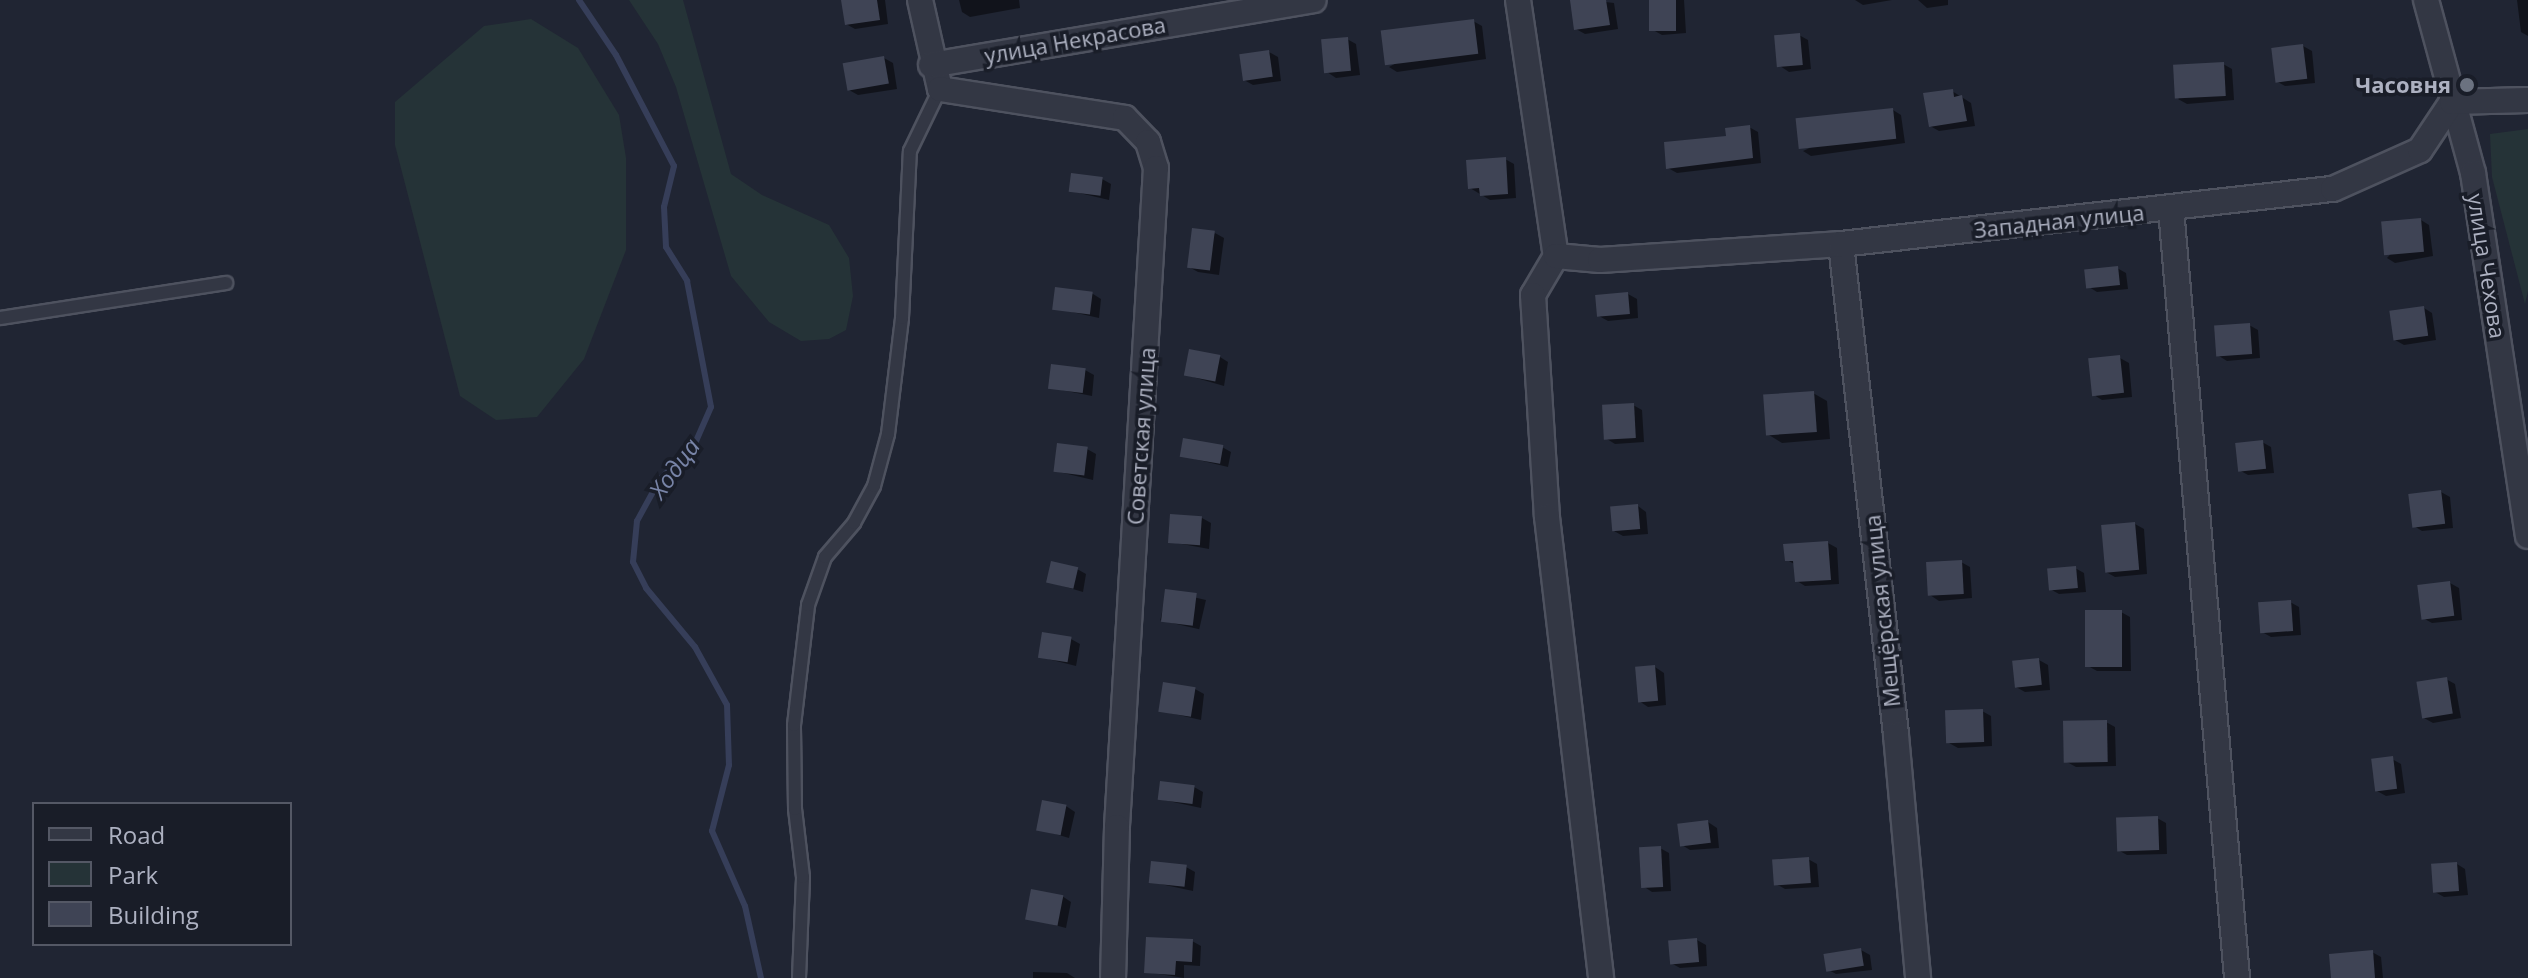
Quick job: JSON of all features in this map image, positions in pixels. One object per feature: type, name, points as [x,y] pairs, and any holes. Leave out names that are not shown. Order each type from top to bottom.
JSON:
[{"type":"street","points":[[920,0],[931,65],[940,89]]},
{"type":"street","name":"улица Некрасова","points":[[931,65],[1314,0]]},
{"type":"street","points":[[1518,0],[1556,256],[1533,295],[1547,517],[1601,978]]},
{"type":"street","name":"улица Чехова","points":[[2426,0],[2473,173],[2528,536]]},
{"type":"street","name":"Советская улица","points":[[940,89],[1125,118],[1148,142],[1156,168],[1119,781],[1113,978]]},
{"type":"street","points":[[2452,102],[2528,100]]},
{"type":"street","name":"Западная улица","points":[[1556,256],[1600,260],[1841,244],[2333,189],[2372,175],[2420,150],[2452,102]]},
{"type":"street","points":[[2171,209],[2237,978]]},
{"type":"street","name":"Мещёрская улица","points":[[1841,244],[1896,735],[1918,978]]},
{"type":"lane","points":[[799,978],[803,877],[795,809],[794,725],[808,605],[825,557],[854,523],[874,486],[888,434],[902,318],[910,151],[940,89]]},
{"type":"lane","points":[[0,318],[226,283]]},
{"type":"green space","points":[[629,0],[683,0],[731,174],[762,195],[829,225],[849,258],[853,296],[846,330],[829,339],[801,341],[769,322],[731,276],[676,87],[658,44]]},
{"type":"green space","points":[[531,19],[578,48],[619,115],[626,158],[626,250],[584,359],[537,417],[496,420],[460,396],[395,145],[395,102],[484,26]]},
{"type":"green space","points":[[2528,129],[2528,291],[2525,304],[2492,177],[2490,134]]},
{"type":"building","points":[[841,0],[877,0],[880,20],[845,25]]},
{"type":"building","points":[[1570,0],[1606,0],[1610,25],[1574,30]]},
{"type":"building","points":[[1649,0],[1676,0],[1676,31],[1649,31]]},
{"type":"building","points":[[1474,19],[1478,54],[1385,65],[1381,30]]},
{"type":"building","points":[[1800,33],[1803,65],[1777,67],[1774,35]]},
{"type":"building","points":[[1348,37],[1351,71],[1324,73],[1321,39]]},
{"type":"building","points":[[2303,44],[2307,79],[2276,83],[2271,48]]},
{"type":"building","points":[[1269,50],[1273,77],[1243,81],[1239,54]]},
{"type":"building","points":[[884,56],[889,84],[848,91],[843,63]]},
{"type":"building","points":[[2224,62],[2226,96],[2175,99],[2173,65]]},
{"type":"building","points":[[1953,89],[1954,97],[1962,95],[1967,121],[1929,127],[1923,93]]},
{"type":"building","points":[[1893,108],[1896,139],[1799,149],[1796,118]]},
{"type":"building","points":[[1750,125],[1753,158],[1666,169],[1664,142],[1726,136],[1725,128]]},
{"type":"building","points":[[1506,157],[1508,194],[1480,196],[1479,188],[1468,189],[1466,160]]},
{"type":"building","points":[[1071,173],[1103,177],[1100,196],[1069,192]]},
{"type":"building","points":[[2421,218],[2424,252],[2384,255],[2381,221]]},
{"type":"building","points":[[1192,228],[1215,231],[1210,271],[1187,268]]},
{"type":"building","points":[[2118,266],[2120,285],[2086,288],[2084,270]]},
{"type":"building","points":[[1055,287],[1093,292],[1090,314],[1052,310]]},
{"type":"building","points":[[1628,292],[1630,314],[1597,317],[1595,295]]},
{"type":"building","points":[[2424,306],[2428,336],[2394,341],[2389,311]]},
{"type":"building","points":[[2250,323],[2252,354],[2216,356],[2214,326]]},
{"type":"building","points":[[1189,349],[1220,355],[1215,382],[1184,376]]},
{"type":"building","points":[[2120,355],[2124,393],[2092,396],[2088,358]]},
{"type":"building","points":[[1051,364],[1086,368],[1083,393],[1048,389]]},
{"type":"building","points":[[1814,391],[1817,432],[1766,435],[1763,395]]},
{"type":"building","points":[[1634,403],[1636,438],[1604,440],[1602,405]]},
{"type":"building","points":[[1183,438],[1223,445],[1220,464],[1180,457]]},
{"type":"building","points":[[2263,440],[2266,469],[2238,472],[2235,443]]},
{"type":"building","points":[[1057,443],[1088,447],[1084,476],[1053,472]]},
{"type":"building","points":[[2441,490],[2445,524],[2412,528],[2408,494]]},
{"type":"building","points":[[1638,504],[1640,529],[1612,531],[1610,506]]},
{"type":"building","points":[[1170,514],[1202,516],[1200,545],[1168,543]]},
{"type":"building","points":[[2135,522],[2139,570],[2105,573],[2101,525]]},
{"type":"building","points":[[1828,541],[1831,580],[1795,582],[1793,561],[1785,561],[1783,544]]},
{"type":"building","points":[[1962,560],[1964,594],[1928,596],[1926,562]]},
{"type":"building","points":[[1051,561],[1078,567],[1073,589],[1046,582]]},
{"type":"building","points":[[2076,566],[2078,588],[2049,590],[2047,569]]},
{"type":"building","points":[[2450,581],[2454,616],[2422,620],[2417,585]]},
{"type":"building","points":[[1165,589],[1197,593],[1193,626],[1161,622]]},
{"type":"building","points":[[2291,600],[2293,631],[2260,633],[2258,602]]},
{"type":"building","points":[[2085,610],[2122,610],[2122,667],[2085,667]]},
{"type":"building","points":[[1042,632],[1072,637],[1068,662],[1038,658]]},
{"type":"building","points":[[2039,658],[2042,685],[2015,688],[2012,661]]},
{"type":"building","points":[[1655,665],[1658,701],[1638,703],[1635,667]]},
{"type":"building","points":[[2447,677],[2453,714],[2422,718],[2416,682]]},
{"type":"building","points":[[1163,682],[1196,687],[1191,717],[1158,712]]},
{"type":"building","points":[[1983,709],[1984,742],[1946,743],[1945,710]]},
{"type":"building","points":[[2107,720],[2108,762],[2064,763],[2063,721]]},
{"type":"building","points":[[2393,756],[2397,789],[2375,791],[2371,759]]},
{"type":"building","points":[[1160,781],[1195,785],[1192,804],[1158,800]]},
{"type":"building","points":[[1042,800],[1067,805],[1061,835],[1036,830]]},
{"type":"building","points":[[2158,816],[2159,850],[2117,851],[2116,817]]},
{"type":"building","points":[[1708,820],[1711,843],[1680,847],[1677,824]]},
{"type":"building","points":[[1661,846],[1663,887],[1641,888],[1639,847]]},
{"type":"building","points":[[1809,857],[1811,883],[1774,886],[1772,860]]},
{"type":"building","points":[[1151,861],[1187,865],[1185,887],[1149,883]]},
{"type":"building","points":[[2457,862],[2459,891],[2433,893],[2431,864]]},
{"type":"building","points":[[1031,889],[1063,895],[1057,926],[1025,919]]},
{"type":"building","points":[[1146,937],[1193,939],[1192,962],[1176,961],[1175,975],[1144,973]]},
{"type":"building","points":[[1697,938],[1699,962],[1670,964],[1668,941]]},
{"type":"building","points":[[1861,948],[1864,966],[1826,972],[1823,954]]},
{"type":"building","points":[[2373,950],[2375,978],[2331,978],[2329,954]]},
{"type":"waterway","name":"Ходца","points":[[579,0],[616,55],[674,166],[664,207],[666,247],[687,281],[711,407],[693,448],[660,479],[637,521],[633,562],[646,588],[695,647],[727,705],[729,765],[712,831],[745,906],[761,978]]},
{"type":"place","name":"Часовня","points":[[2467,85]]}]
